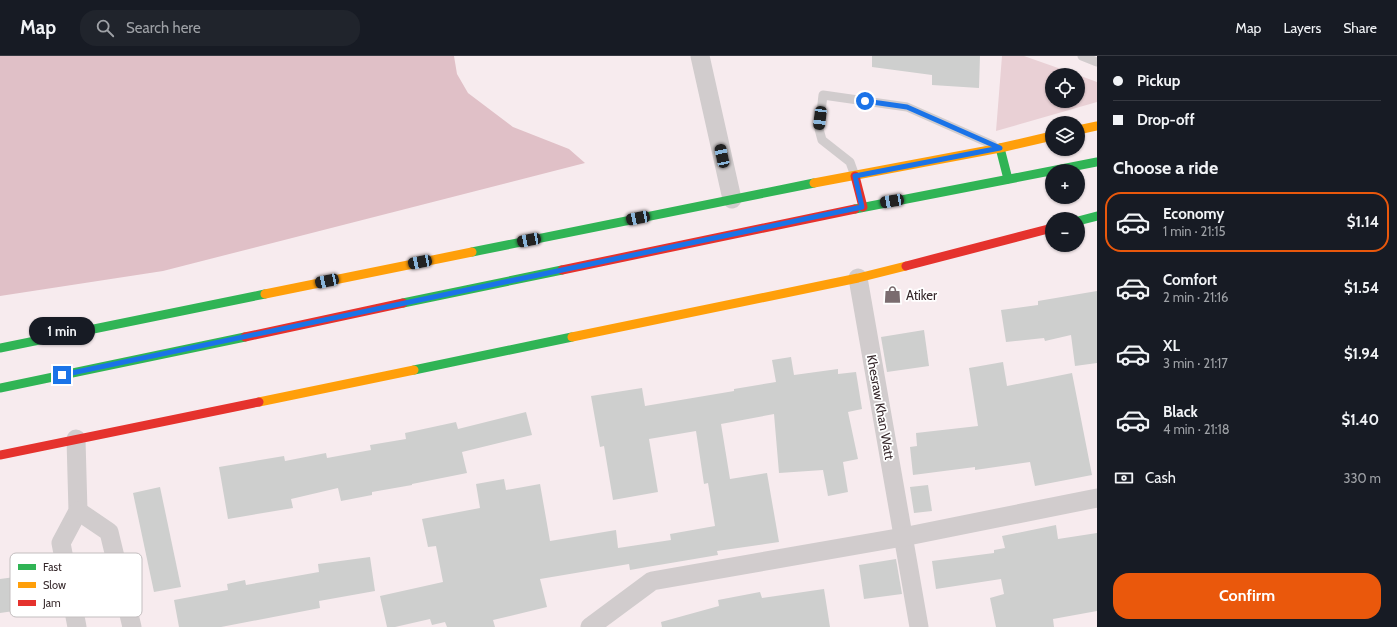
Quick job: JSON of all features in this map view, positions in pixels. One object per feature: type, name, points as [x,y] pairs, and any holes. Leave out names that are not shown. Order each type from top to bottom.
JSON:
[{"type":"main road","points":[[1085,129],[1097,126]]},
{"type":"main road","points":[[0,348],[732,199],[1000,148],[1045,138]]},
{"type":"main road","points":[[1000,148],[1008,179]]},
{"type":"main road","points":[[0,388],[862,207],[1097,162]]},
{"type":"main road","points":[[855,176],[862,207]]},
{"type":"main road","points":[[1085,219],[1097,216]]},
{"type":"main road","points":[[0,455],[858,278],[1045,230]]},
{"type":"street","points":[[700,56],[732,199]]},
{"type":"street","name":"Khesraw Khan Watt","points":[[858,278],[903,537]]},
{"type":"street","points":[[63,553],[61,543],[78,511],[76,439]]},
{"type":"street","points":[[590,627],[652,581],[903,537],[1097,498]]},
{"type":"street","points":[[78,511],[109,532],[114,553]]},
{"type":"street","points":[[903,537],[919,627]]},
{"type":"street","points":[[75,617],[77,627]]},
{"type":"street","points":[[130,617],[132,627]]},
{"type":"lane","points":[[1082,56],[1097,62]]},
{"type":"lane","points":[[855,176],[850,162],[822,140],[818,129],[822,96],[907,107],[1000,148]]},
{"type":"shaded area","points":[[0,56],[454,56],[457,74],[468,93],[513,127],[569,149],[585,163],[163,271],[0,296]]},
{"type":"shaded area","points":[[1002,56],[1024,56],[1058,68],[1045,68],[1045,108],[1076,108],[996,131]]},
{"type":"shaded area","points":[[1085,78],[1097,82],[1097,102],[1085,105]]},
{"type":"building","points":[[872,56],[980,56],[979,88],[932,85],[932,75],[872,67]]},
{"type":"building","points":[[1097,291],[1097,363],[1075,366],[1071,335],[1045,341],[1044,338],[1006,342],[1001,310],[1038,305],[1038,301]]},
{"type":"building","points":[[924,330],[929,366],[887,372],[881,337]]},
{"type":"building","points":[[791,357],[794,375],[838,369],[838,374],[856,372],[862,409],[848,412],[858,459],[843,462],[848,492],[828,496],[823,470],[779,473],[774,414],[721,424],[730,479],[767,473],[779,542],[717,551],[718,555],[630,570],[629,564],[540,579],[547,607],[493,620],[495,627],[447,627],[445,622],[432,625],[430,619],[395,627],[387,627],[380,596],[443,582],[436,546],[428,547],[422,519],[480,508],[476,484],[504,479],[506,490],[540,484],[550,541],[616,530],[618,548],[671,540],[670,534],[715,526],[708,483],[704,484],[696,431],[649,439],[658,492],[613,500],[604,446],[600,447],[591,396],[642,388],[645,406],[734,391],[734,389],[776,382],[772,360]]},
{"type":"building","points":[[1003,362],[1007,386],[1072,373],[1092,475],[1035,486],[1030,462],[975,470],[975,467],[913,475],[910,447],[917,446],[916,433],[978,426],[969,368]]},
{"type":"building","points":[[526,412],[532,435],[462,452],[467,473],[372,492],[372,495],[341,501],[338,488],[291,499],[293,508],[228,519],[219,467],[284,456],[285,461],[326,453],[327,458],[371,450],[370,445],[406,439],[405,433],[456,422],[458,429]]},
{"type":"building","points":[[928,485],[932,511],[914,513],[910,487]]},
{"type":"building","points":[[160,487],[181,587],[154,592],[133,493]]},
{"type":"building","points":[[1056,525],[1058,539],[1097,533],[1097,611],[1053,619],[1054,627],[996,627],[990,598],[1004,594],[1001,579],[936,589],[932,561],[994,553],[994,550],[1005,548],[1002,536]]},
{"type":"building","points":[[370,557],[375,591],[319,601],[320,608],[221,627],[179,627],[174,600],[228,590],[227,584],[245,580],[246,585],[319,572],[318,564]]},
{"type":"building","points":[[896,559],[902,594],[864,599],[859,565]]},
{"type":"building","points":[[10,578],[10,612],[0,613],[0,579]]},
{"type":"building","points":[[824,589],[830,627],[662,627],[661,622],[719,606],[718,600],[760,592],[762,598]]},
{"type":"traffic: fast","points":[[1000,148],[1008,179]]},
{"type":"traffic: fast","points":[[855,209],[1097,162]]},
{"type":"traffic: fast","points":[[472,252],[814,183]]},
{"type":"traffic: fast","points":[[1085,219],[1097,216]]},
{"type":"traffic: fast","points":[[403,303],[562,270]]},
{"type":"traffic: fast","points":[[0,348],[265,294]]},
{"type":"traffic: fast","points":[[0,388],[245,337]]},
{"type":"traffic: fast","points":[[414,370],[572,337]]},
{"type":"traffic: slow","points":[[1085,129],[1097,126]]},
{"type":"traffic: slow","points":[[814,183],[1000,148],[1045,138]]},
{"type":"traffic: slow","points":[[265,294],[472,252]]},
{"type":"traffic: slow","points":[[572,337],[858,278],[906,266]]},
{"type":"traffic: slow","points":[[259,402],[414,370]]},
{"type":"traffic: jam","points":[[855,176],[863,207]]},
{"type":"traffic: jam","points":[[562,270],[855,209]]},
{"type":"traffic: jam","points":[[906,266],[1045,230]]},
{"type":"traffic: jam","points":[[245,337],[403,303]]},
{"type":"traffic: jam","points":[[0,455],[259,402]]},
{"type":"place","name":"Atiker","points":[[893,295]]},
{"type":"route","points":[[62,375],[862,207],[855,176],[1000,148],[907,107],[865,101]]}]
